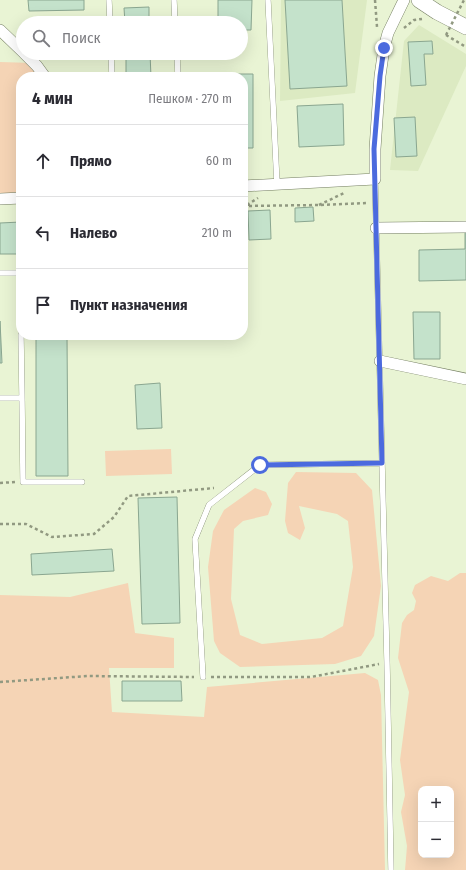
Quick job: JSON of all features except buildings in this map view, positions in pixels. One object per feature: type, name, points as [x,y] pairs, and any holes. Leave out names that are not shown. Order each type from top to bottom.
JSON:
[{"type":"main road","points":[[419,0],[459,28]]},
{"type":"street","points":[[248,186],[374,179],[374,149],[380,76],[384,48],[388,33],[404,0]]},
{"type":"street","points":[[0,30],[5,39],[16,48]]},
{"type":"street","points":[[5,39],[16,39]]},
{"type":"street","points":[[31,60],[41,72]]},
{"type":"street","points":[[0,199],[16,198]]},
{"type":"street","points":[[376,228],[466,227]]},
{"type":"street","points":[[380,361],[466,379]]},
{"type":"lane","points":[[109,0],[110,16]]},
{"type":"lane","points":[[174,0],[175,16]]},
{"type":"lane","points":[[268,0],[276,184]]},
{"type":"lane","points":[[111,60],[112,72]]},
{"type":"lane","points":[[177,60],[178,72]]},
{"type":"lane","points":[[374,179],[380,361],[390,870]]},
{"type":"lane","points":[[0,273],[16,273]]},
{"type":"lane","points":[[21,340],[23,482],[82,482]]},
{"type":"lane","points":[[0,398],[22,398]]},
{"type":"lane","points":[[203,678],[195,539],[210,505],[260,465],[382,463]]},
{"type":"path","points":[[375,0],[377,28]]},
{"type":"path","points":[[464,0],[446,35],[466,47]]},
{"type":"path","points":[[402,33],[405,27],[414,20],[427,20]]},
{"type":"path","points":[[446,27],[459,28]]},
{"type":"path","points":[[248,206],[319,205],[375,202]]},
{"type":"path","points":[[0,482],[23,482]]},
{"type":"path","points":[[0,524],[26,524],[52,537],[94,534],[114,517],[128,496],[233,486]]},
{"type":"shaded area","points":[[281,0],[367,0],[355,93],[280,101]]},
{"type":"shaded area","points":[[419,25],[466,54],[466,66],[418,171],[390,170],[404,41]]},
{"type":"shaded area","points":[[0,62],[33,63],[38,72],[16,72],[16,194],[0,195]]},
{"type":"shaded area","points":[[171,449],[172,474],[106,476],[105,451]]},
{"type":"shaded area","points":[[296,472],[356,473],[372,490],[381,586],[374,636],[361,656],[335,664],[240,667],[220,653],[214,641],[208,567],[213,531],[224,510],[255,488],[266,492],[272,504],[268,515],[243,521],[234,529],[231,599],[240,635],[262,644],[322,638],[343,626],[353,567],[348,521],[337,514],[299,506],[305,528],[300,540],[288,533],[285,521],[288,483]]},
{"type":"shaded area","points":[[460,573],[466,573],[466,870],[405,870],[407,846],[401,812],[405,795],[400,760],[409,692],[398,658],[402,623],[407,615],[414,610],[416,601],[412,593],[415,585],[431,576],[448,581]]},
{"type":"shaded area","points":[[128,583],[135,633],[174,638],[174,668],[109,668],[112,712],[204,717],[207,687],[365,673],[378,680],[381,695],[385,870],[0,870],[0,595],[70,597]]},
{"type":"route","points":[[260,465],[382,463],[374,149],[380,76],[384,48]]}]
